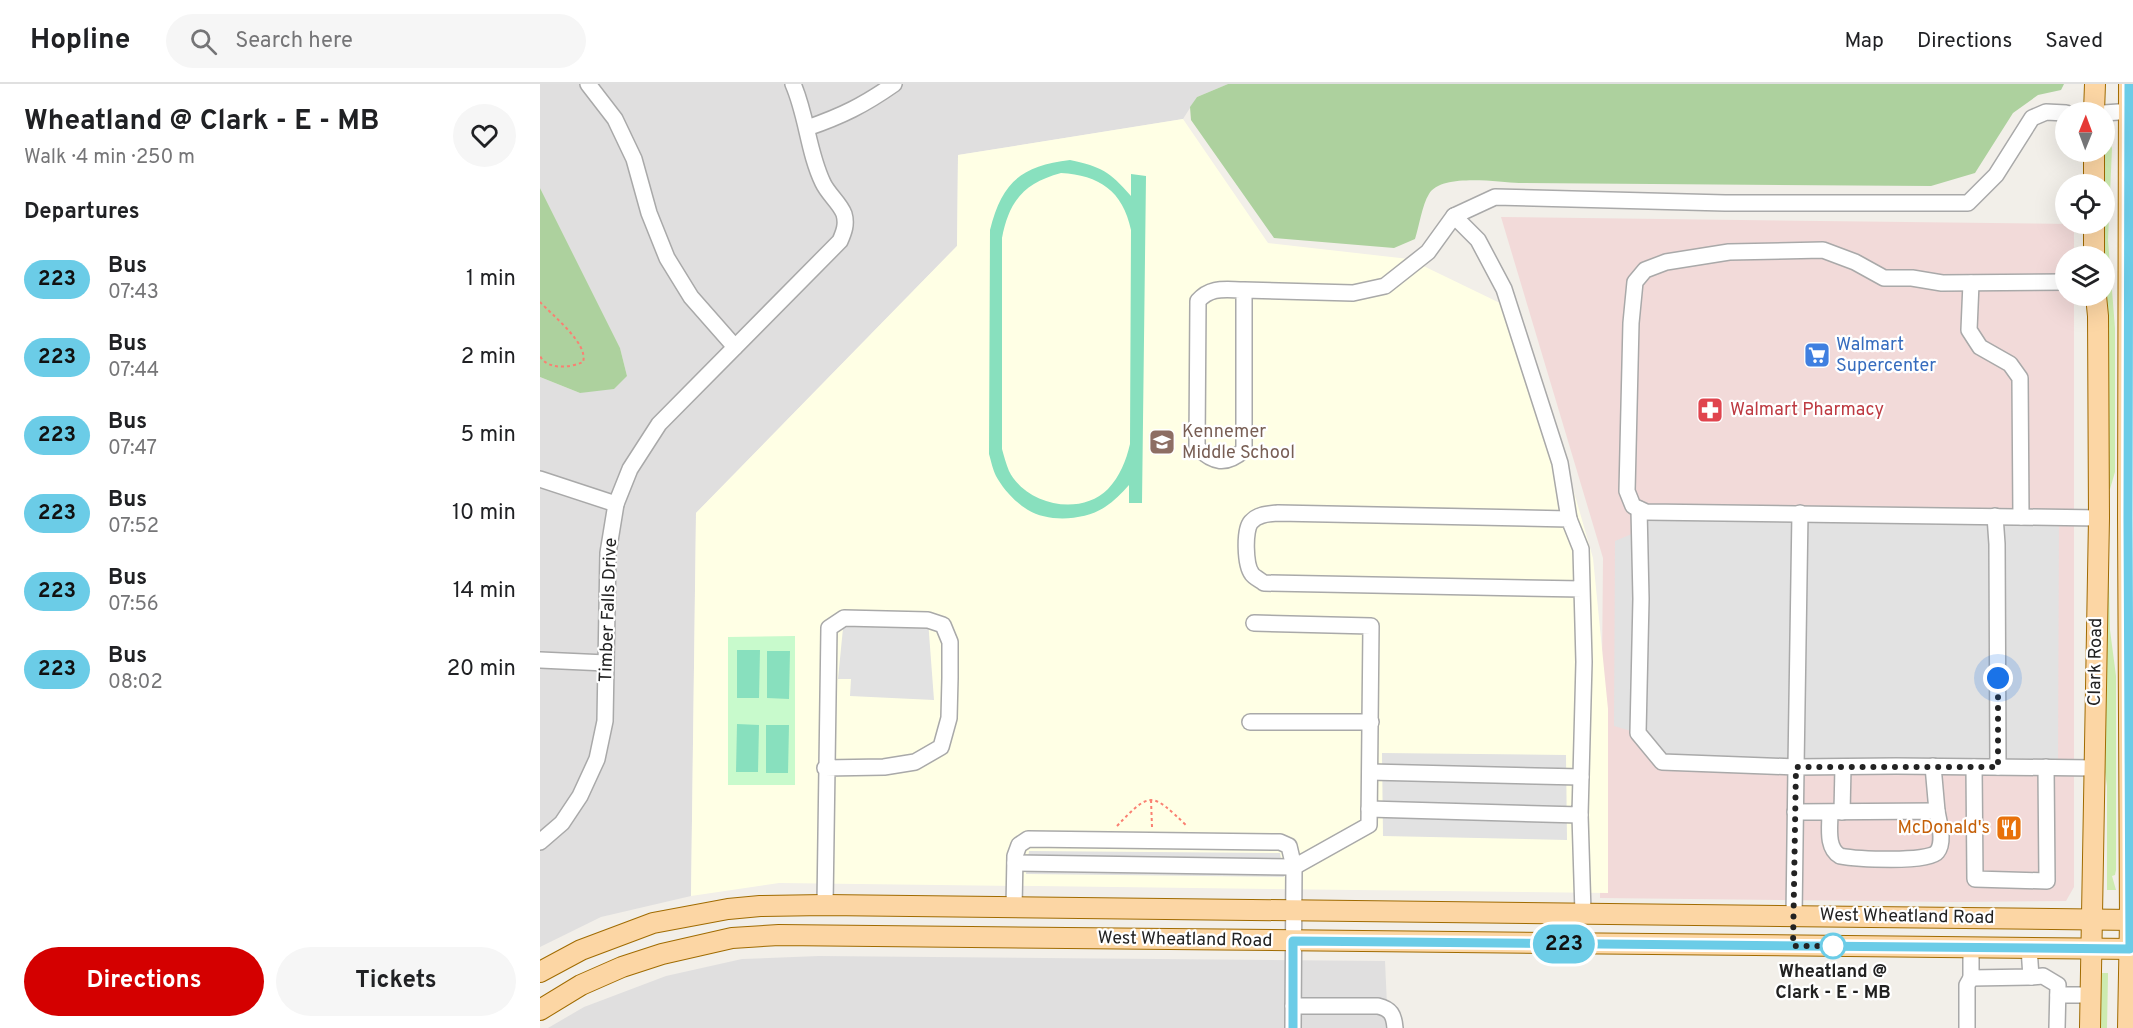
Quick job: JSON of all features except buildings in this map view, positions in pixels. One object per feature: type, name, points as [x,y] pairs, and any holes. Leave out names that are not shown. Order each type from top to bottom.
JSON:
[{"type":"main road","points":[[2094,102],[2095,84]]},
{"type":"main road","points":[[2128,1028],[2132,949],[2131,111],[2129,84]]},
{"type":"main road","name":"Clark Road","points":[[2090,1028],[2099,518],[2097,306]]},
{"type":"main road","points":[[2099,518],[2130,519]]},
{"type":"main road","points":[[823,936],[825,905]]},
{"type":"main road","name":"West Wheatland Road","points":[[540,972],[581,951],[653,923],[728,909],[760,906],[2132,920]]},
{"type":"main road","points":[[1014,907],[1035,938]]},
{"type":"main road","points":[[1583,913],[1585,944]]},
{"type":"main road","points":[[1793,946],[1794,916]]},
{"type":"main road","name":"West Wheatland Road","points":[[540,1010],[581,985],[622,967],[662,954],[732,939],[779,935],[2132,949]]},
{"type":"street","points":[[588,84],[615,119],[634,159],[649,213],[667,258],[691,297],[735,347]]},
{"type":"street","points":[[793,84],[807,128],[841,116],[894,84]]},
{"type":"street","points":[[2115,112],[2131,111]]},
{"type":"street","points":[[1244,290],[1244,450],[1236,457],[1221,461],[1207,458],[1197,447],[1198,301],[1204,294],[1215,289],[1353,293],[1385,286],[1428,252],[1454,216],[1495,197],[1737,203],[1968,203],[1996,175],[2032,118],[2046,112],[2055,112]]},
{"type":"street","name":"Timber Falls Drive","points":[[540,842],[562,823],[580,796],[597,759],[605,721],[608,553],[616,504],[630,469],[659,424],[840,241],[846,228],[844,213],[823,184],[807,128]]},
{"type":"street","points":[[1454,216],[1478,240],[1504,289],[1560,464],[1569,519],[1581,549],[1584,662],[1580,815],[1583,913]]},
{"type":"street","points":[[2055,282],[1942,283],[1884,278],[1855,262],[1823,250],[1729,252],[1666,262],[1645,270],[1635,282],[1627,491],[1633,506],[1646,512],[2099,518]]},
{"type":"street","points":[[1971,283],[1969,330],[1980,347],[2010,364],[2020,378],[2021,517]]},
{"type":"street","points":[[540,479],[616,504]]},
{"type":"street","points":[[1639,509],[1641,599],[1638,733],[1662,762],[1796,767],[2095,768]]},
{"type":"street","points":[[1569,519],[1278,513],[1261,515],[1250,523],[1246,532],[1247,562],[1251,574],[1263,583],[1274,584],[1582,589]]},
{"type":"street","points":[[1794,916],[1800,513]]},
{"type":"street","points":[[1995,516],[1998,767]]},
{"type":"street","points":[[825,768],[884,767],[915,762],[941,747],[949,718],[950,642],[943,625],[928,620],[844,618],[829,628],[825,768],[825,905]]},
{"type":"street","points":[[1015,863],[1294,867],[1369,825],[1371,626],[1254,623]]},
{"type":"street","points":[[540,660],[606,663]]},
{"type":"street","points":[[1250,722],[1371,722]]},
{"type":"street","points":[[1843,766],[1830,846],[1835,853],[1840,856],[1919,859],[1932,857],[1938,851],[1941,837],[1933,766]]},
{"type":"street","points":[[1974,766],[1975,879],[2047,881],[2046,767]]},
{"type":"street","points":[[1370,772],[1581,777]]},
{"type":"street","points":[[1369,809],[1580,815]]},
{"type":"street","points":[[1795,812],[1937,811]]},
{"type":"street","points":[[1014,907],[1015,863],[1019,844],[1028,839],[1280,842],[1289,846],[1294,867],[1293,1028]]},
{"type":"street","points":[[1967,1028],[1967,986],[1971,978],[1971,948]]},
{"type":"street","points":[[2029,948],[2031,977]]},
{"type":"street","points":[[1971,978],[2043,976],[2058,985],[2057,1028]]},
{"type":"street","points":[[2058,995],[2090,995]]},
{"type":"street","points":[[1293,1006],[1388,1008],[1393,1015],[1395,1028]]},
{"type":"path","points":[[540,302],[579,343],[585,357],[584,362],[577,365],[549,366],[540,356]]},
{"type":"path","points":[[1117,826],[1139,804],[1151,800],[1163,803],[1189,828]]},
{"type":"path","points":[[1151,800],[1152,827]]},
{"type":"shaded area","points":[[540,84],[1228,84],[1197,97],[1183,119],[958,155],[957,246],[696,513],[691,896],[601,917],[540,947],[540,377],[580,393],[627,376],[620,348],[540,188]]},
{"type":"shaded area","name":"Kennemer Middle School","points":[[1183,119],[1268,243],[1409,259],[1502,304],[1539,371],[1593,558],[1608,709],[1608,893],[779,883],[691,896],[696,513],[957,246],[958,155]]},
{"type":"shaded area","points":[[1501,217],[2055,224],[2055,234],[2074,234],[2074,246],[2055,246],[2055,306],[2074,306],[2074,887],[2066,901],[1600,898],[1603,558]]},
{"type":"shaded area","points":[[1639,509],[2059,517],[2058,768],[1662,762],[1638,733],[1614,726],[1615,541],[1639,531]]},
{"type":"shaded area","points":[[844,618],[928,620],[934,700],[850,696],[851,679],[838,679]]},
{"type":"shaded area","points":[[1382,753],[1566,755],[1567,840],[1383,836]]},
{"type":"shaded area","points":[[1029,851],[1280,853],[1284,877],[1026,874]]},
{"type":"shaded area","points":[[819,956],[1385,961],[1388,1028],[548,1028],[584,1007],[666,976],[742,959]]},
{"type":"green space","points":[[1228,84],[2064,84],[2061,90],[2038,95],[2013,113],[1975,173],[1931,186],[1457,181],[1435,187],[1427,199],[1415,239],[1394,248],[1274,238],[1191,120],[1190,107],[1197,97]]},
{"type":"green space","points":[[1070,160],[1098,168],[1110,175],[1131,196],[1131,174],[1146,176],[1142,503],[1129,503],[1129,485],[1105,507],[1088,515],[1067,518],[1046,517],[1019,504],[999,481],[989,454],[990,230],[1001,200],[1016,179],[1026,172]],"holes":[[[1061,173],[1075,174],[1098,182],[1115,195],[1122,205],[1131,230],[1130,444],[1122,468],[1108,489],[1096,498],[1069,505],[1040,499],[1017,483],[1009,471],[1002,449],[1002,238],[1009,214],[1020,195],[1048,177]]]},
{"type":"green space","points":[[2102,162],[2111,162],[2111,174],[2102,174]]},
{"type":"green space","points":[[540,188],[620,348],[627,376],[614,389],[580,393],[540,377]]},
{"type":"green space","points":[[2100,234],[2108,234],[2108,246],[2100,246]]},
{"type":"green space","points":[[2104,306],[2113,306],[2115,472],[2110,489],[2104,488]]},
{"type":"green space","points":[[2108,540],[2110,630],[2116,676],[2116,870],[2115,875],[2112,876],[2116,890],[2107,890],[2107,786],[2103,758]]},
{"type":"green space","points":[[795,636],[795,785],[728,785],[728,637]]},
{"type":"green space","points":[[737,650],[760,650],[759,698],[737,698]]},
{"type":"green space","points":[[767,651],[790,651],[789,699],[767,698]]},
{"type":"green space","points":[[737,724],[759,725],[758,772],[736,772]]},
{"type":"green space","points":[[766,725],[789,725],[788,773],[766,773]]},
{"type":"green space","points":[[2100,973],[2108,973],[2107,1028],[2100,1028]]},
{"type":"bus line","name":"223","points":[[1293,1028],[1293,941],[2130,949],[2129,84]]},
{"type":"place","name":"Walmart Supercenter","points":[[1817,355]]},
{"type":"place","name":"Walmart Pharmacy","points":[[1710,410]]},
{"type":"place","name":"Kennemer Middle School","points":[[1162,442]]},
{"type":"place","name":"McDonald's","points":[[2009,828]]},
{"type":"place","name":"Wheatland @ Clark - E - MB","points":[[1833,946]]},
{"type":"route","points":[[1833,946],[1836,946],[1793,946],[1796,767],[1998,767],[1998,678]]}]
